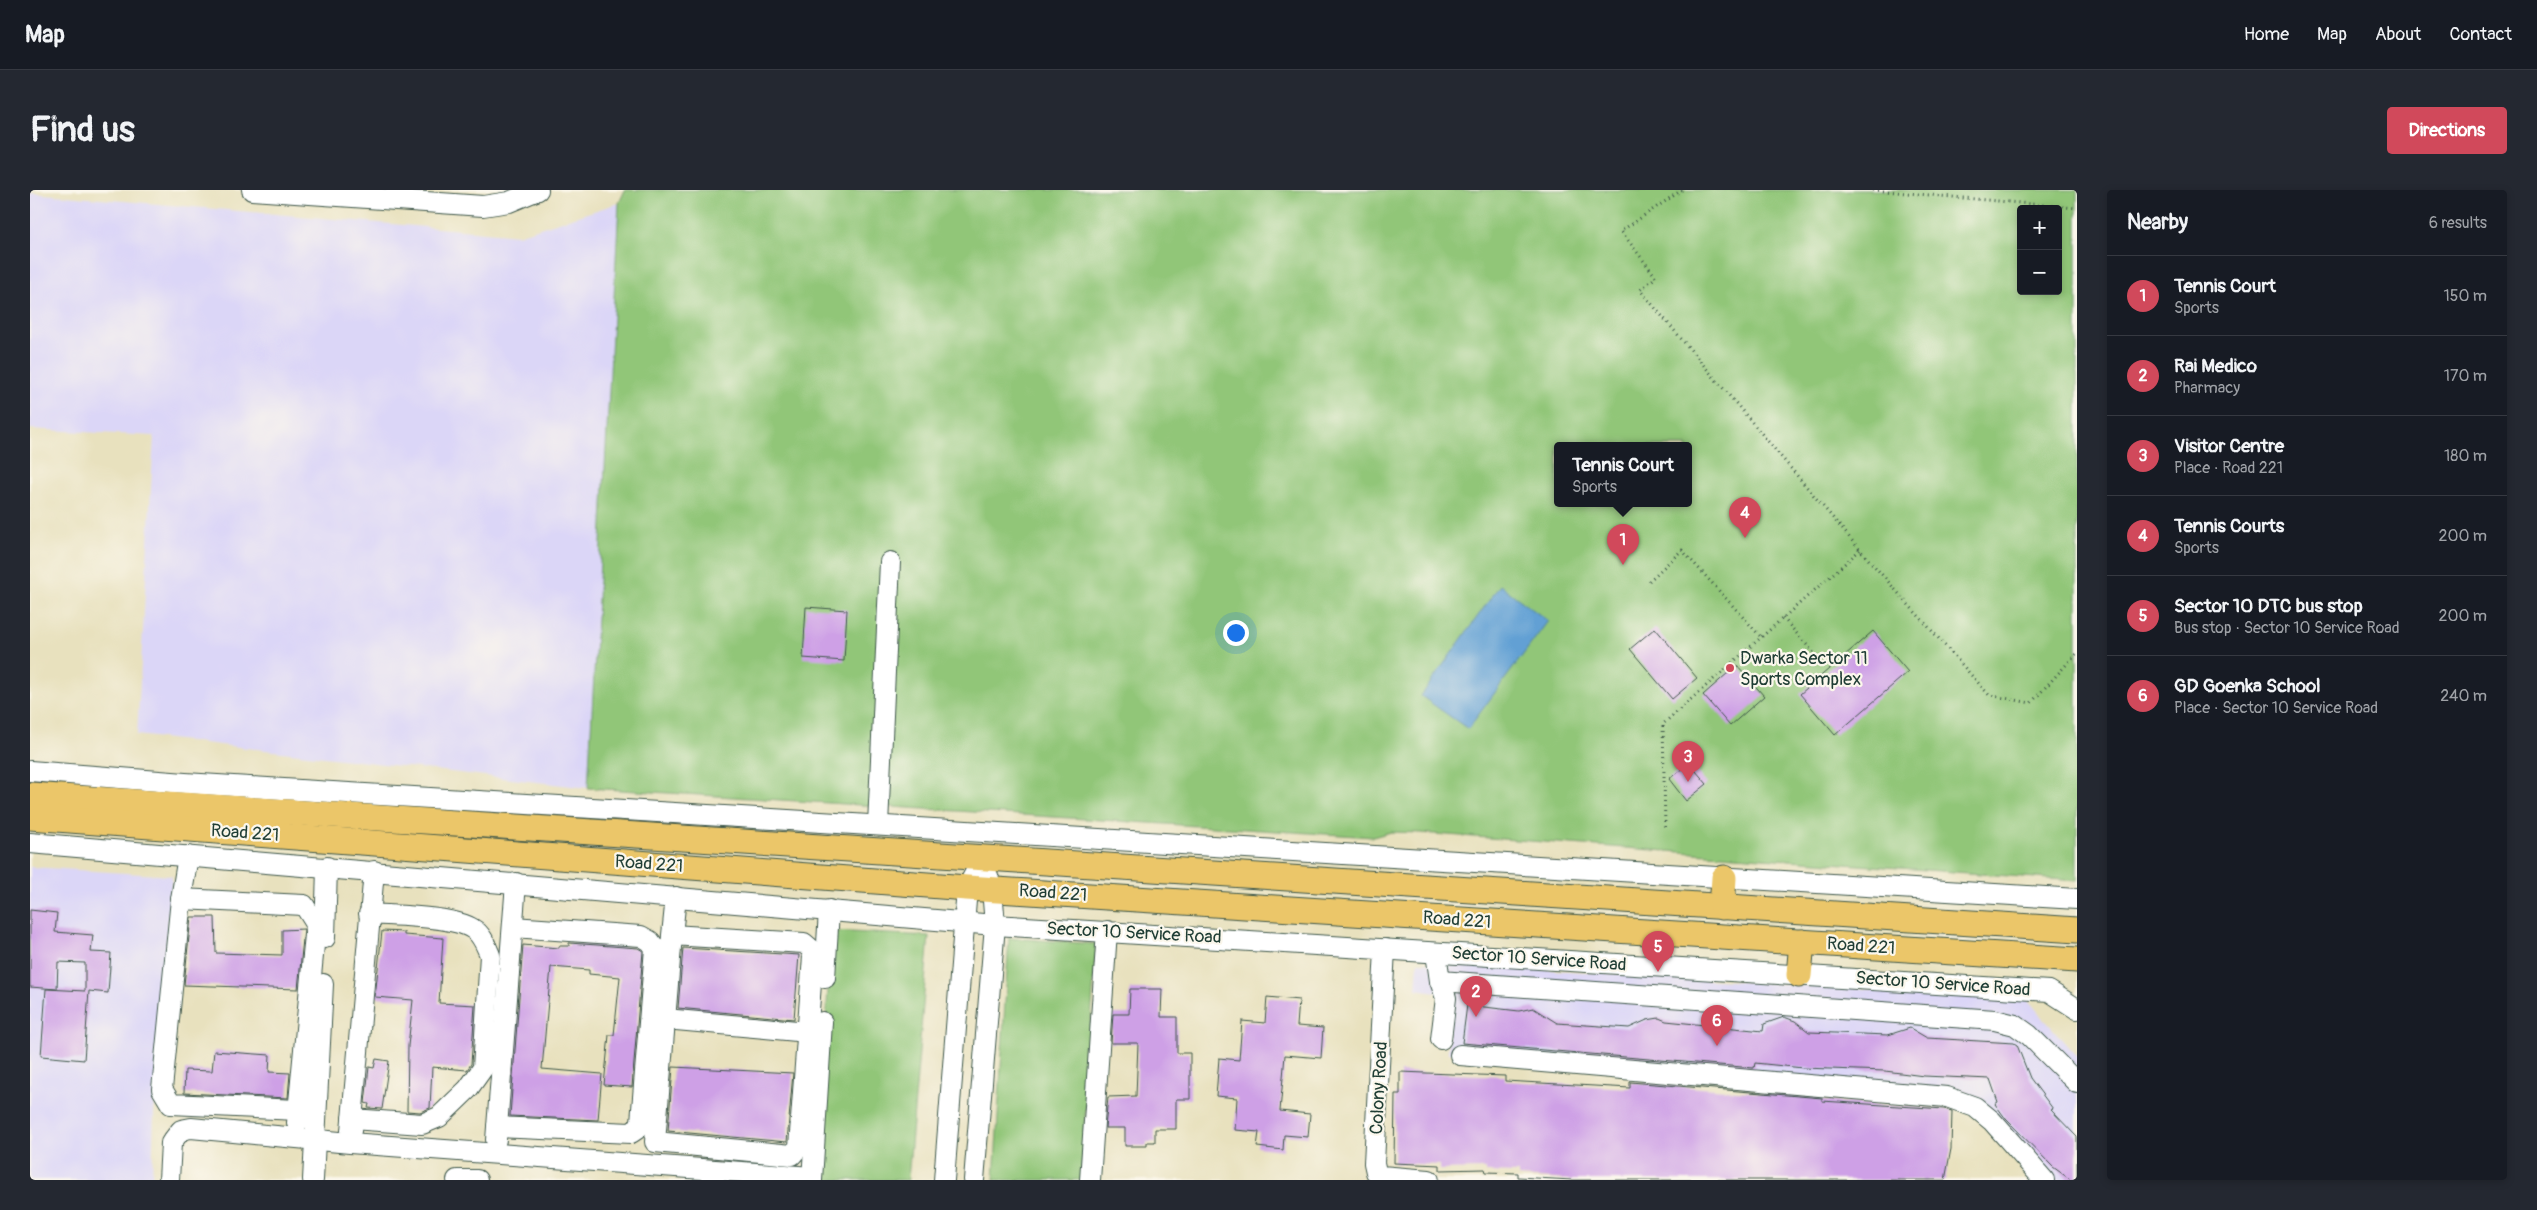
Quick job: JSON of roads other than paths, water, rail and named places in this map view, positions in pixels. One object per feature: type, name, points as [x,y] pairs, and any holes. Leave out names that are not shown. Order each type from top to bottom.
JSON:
[{"type":"main road","name":"Road 221","points":[[30,796],[982,860],[2077,930]]},
{"type":"main road","name":"Road 221","points":[[30,817],[967,888],[2077,960]]},
{"type":"main road","points":[[1722,907],[1724,878]]},
{"type":"main road","points":[[1799,975],[1802,942]]},
{"type":"main road","points":[[2044,957],[2077,977]]},
{"type":"street","points":[[252,190],[483,206],[509,202],[538,190]]},
{"type":"street","points":[[878,826],[890,562]]},
{"type":"street","points":[[30,771],[185,783],[2077,899]]},
{"type":"street","name":"Sector 10 Service Road","points":[[30,843],[516,883],[964,923],[2048,991],[2077,1009]]},
{"type":"street","points":[[188,856],[181,899],[162,1089],[165,1098],[171,1104],[298,1110]]},
{"type":"street","points":[[944,1180],[967,888],[982,860]]},
{"type":"street","points":[[974,1180],[995,925],[992,889],[982,860]]},
{"type":"street","points":[[313,1180],[317,1139],[327,867]]},
{"type":"street","points":[[350,1143],[374,871]]},
{"type":"street","points":[[495,1154],[516,883]]},
{"type":"street","points":[[656,1166],[655,1142],[676,897]]},
{"type":"street","points":[[181,899],[304,905],[311,913],[316,924],[294,1137]]},
{"type":"street","points":[[169,1180],[171,1143],[181,1130],[191,1128],[350,1143],[812,1178],[829,910]]},
{"type":"street","points":[[352,1119],[422,1124],[445,1111],[468,1089],[483,1068],[490,955],[483,940],[475,930],[460,922],[369,914]]},
{"type":"street","points":[[497,1127],[631,1133],[638,1129],[641,1122],[655,948],[650,941],[641,936],[513,927]]},
{"type":"street","points":[[1090,1180],[1107,931]]},
{"type":"street","points":[[655,1142],[792,1155],[799,1147],[813,956],[811,949],[804,943],[672,935]]},
{"type":"street","name":"Colony Road","points":[[1385,950],[1374,1163],[1376,1172],[1381,1176],[1429,1180]]},
{"type":"street","points":[[1436,952],[1440,981],[1446,998],[1441,1039]]},
{"type":"street","points":[[1440,981],[1995,1020],[2015,1025],[2029,1035],[2077,1083]]},
{"type":"street","points":[[665,1019],[808,1032]]},
{"type":"street","points":[[1460,1055],[1947,1097],[1975,1107],[1992,1121],[2044,1180]]},
{"type":"street","points":[[457,1180],[477,1180]]},
{"type":"water","points":[[1500,585],[1548,621],[1468,729],[1421,696]]},
{"type":"place","name":"Tennis Courts","points":[[1745,538]]},
{"type":"place","name":"Tennis Court","points":[[1623,565]]},
{"type":"place","name":"Dwarka Sector 11 Sports Complex","points":[[1730,668]]},
{"type":"place","name":"Visitor Centre","points":[[1688,782]]},
{"type":"place","name":"Sector 10 DTC bus stop","points":[[1658,972]]},
{"type":"place","name":"Rai Medico","points":[[1476,1017]]},
{"type":"place","name":"GD Goenka School","points":[[1717,1046]]}]
